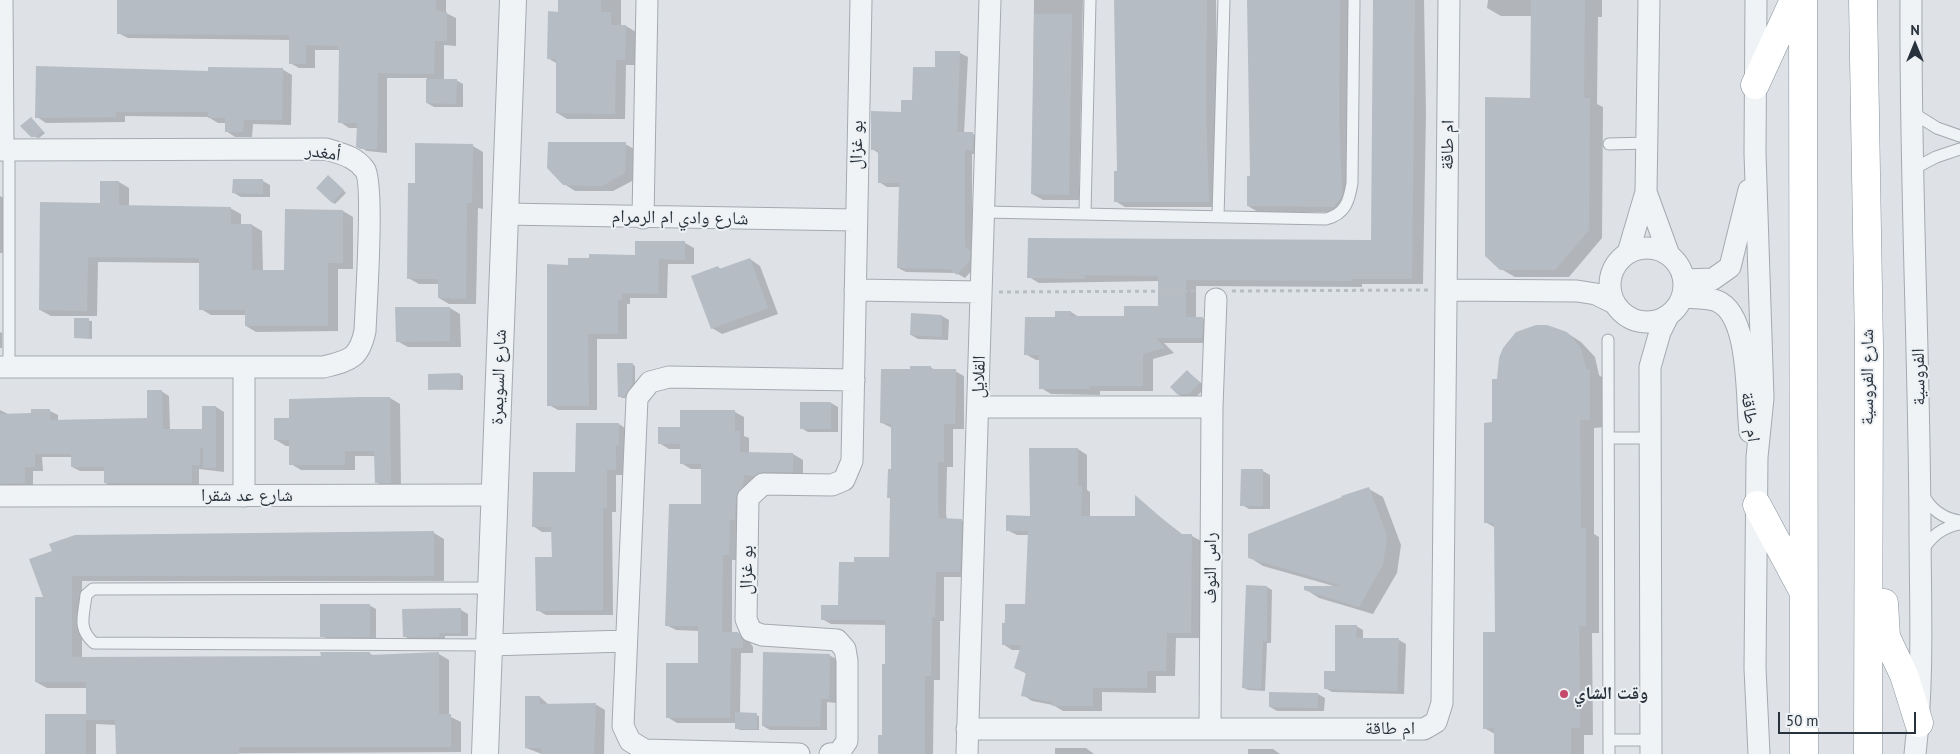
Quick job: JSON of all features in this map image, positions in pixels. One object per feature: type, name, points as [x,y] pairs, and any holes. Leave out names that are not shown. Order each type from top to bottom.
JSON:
[{"type":"highway","points":[[1755,86],[1794,0]]},
{"type":"highway","points":[[1803,0],[1804,754]]},
{"type":"highway","name":"شارع الفروسية","points":[[1863,0],[1869,346],[1868,754]]},
{"type":"highway","points":[[1869,346],[1875,369],[1886,637],[1904,676],[1918,723]]},
{"type":"highway","points":[[1757,504],[1804,592]]},
{"type":"street","points":[[2,0],[4,149]]},
{"type":"street","name":"شارع السويمرة","points":[[485,754],[513,0]]},
{"type":"street","points":[[644,218],[647,0]]},
{"type":"street","name":"بو غزال","points":[[830,754],[839,753],[847,741],[847,662],[845,649],[837,640],[762,635],[751,631],[746,619],[748,498],[763,484],[832,485],[844,480],[852,461],[861,0]]},
{"type":"street","name":"القلايل","points":[[967,754],[990,0]]},
{"type":"street","name":"ام طاقة","points":[[967,729],[1424,729],[1436,722],[1442,703],[1449,0]]},
{"type":"street","points":[[1628,253],[1646,192],[1649,0]]},
{"type":"street","points":[[1756,0],[1755,152],[1762,398],[1757,457],[1755,668],[1758,754]]},
{"type":"street","name":"الفروسية","points":[[1911,0],[1910,111],[1920,397],[1922,663],[1915,754]]},
{"type":"street","name":"أمغدر","points":[[4,149],[326,150],[353,158],[366,172],[369,196],[365,331],[361,349],[349,360],[324,367],[4,367]]},
{"type":"street","points":[[1683,289],[1713,279],[1730,267],[1745,212],[1755,152]]},
{"type":"street","points":[[1646,192],[1669,255]]},
{"type":"street","name":"شارع وادي ام الرمرام","points":[[504,214],[644,218],[856,220]]},
{"type":"street","points":[[1650,367],[1642,342],[1610,291],[1610,278],[1614,266],[1628,253],[1638,249],[1649,248],[1669,255],[1678,263],[1683,289],[1676,308],[1668,316],[1658,337],[1650,367],[1651,747]]},
{"type":"street","points":[[1577,291],[1610,278]]},
{"type":"street","name":"ام طاقة","points":[[1683,289],[1718,302],[1734,318],[1740,330],[1748,417],[1752,445],[1757,457]]},
{"type":"street","points":[[856,290],[981,292]]},
{"type":"street","points":[[1446,290],[1577,291],[1596,294],[1621,310],[1648,322],[1668,316]]},
{"type":"street","name":"راس النوف","points":[[1210,728],[1212,407],[1216,299]]},
{"type":"street","points":[[244,367],[244,496]]},
{"type":"street","points":[[799,754],[645,750],[630,741],[623,726],[637,398],[650,382],[669,376],[854,380]]},
{"type":"street","points":[[978,407],[1212,407]]},
{"type":"street","name":"شارع عد شقرا","points":[[0,496],[495,495]]},
{"type":"street","points":[[489,645],[626,641]]},
{"type":"lane","points":[[1085,213],[1090,0]]},
{"type":"lane","points":[[1218,216],[1224,0]]},
{"type":"lane","points":[[984,212],[1326,219],[1336,216],[1344,210],[1352,183],[1354,0]]},
{"type":"lane","points":[[1910,111],[1937,128],[1960,136]]},
{"type":"lane","points":[[1609,144],[1647,143]]},
{"type":"lane","points":[[4,149],[4,367]]},
{"type":"lane","points":[[1913,169],[1936,157],[1960,149]]},
{"type":"lane","points":[[1608,340],[1609,754]]},
{"type":"lane","points":[[1608,438],[1650,438]]},
{"type":"lane","points":[[1920,487],[1932,508],[1942,516],[1960,523]]},
{"type":"lane","points":[[1920,556],[1934,536],[1943,529],[1960,523]]},
{"type":"lane","points":[[489,645],[94,644],[85,636],[82,627],[86,595],[93,589],[492,588]]},
{"type":"lane","points":[[1609,740],[1651,747]]},
{"type":"building","points":[[117,0],[436,0],[436,11],[447,12],[447,41],[435,41],[434,74],[378,73],[377,149],[360,149],[356,147],[357,123],[338,123],[339,46],[306,45],[306,64],[289,64],[289,35],[117,34]]},
{"type":"building","points":[[558,0],[601,0],[601,12],[611,12],[611,25],[626,25],[625,60],[616,60],[615,114],[556,113],[556,59],[547,59],[548,11],[558,12]]},
{"type":"building","points":[[1114,0],[1207,0],[1206,110],[1209,202],[1114,202],[1114,171],[1117,171]]},
{"type":"building","points":[[1247,0],[1340,0],[1339,115],[1342,196],[1334,207],[1247,206],[1247,176],[1250,176]]},
{"type":"building","points":[[1373,0],[1415,0],[1412,279],[1352,279],[1352,281],[1186,280],[1186,317],[1203,317],[1202,338],[1156,338],[1165,348],[1143,354],[1143,386],[1090,386],[1090,389],[1039,389],[1039,355],[1024,355],[1025,317],[1055,317],[1055,311],[1071,311],[1071,316],[1124,316],[1124,306],[1158,306],[1158,276],[1085,275],[1085,279],[1027,278],[1028,238],[1371,240]]},
{"type":"building","points":[[1531,0],[1585,0],[1584,98],[1590,98],[1589,230],[1555,270],[1500,270],[1485,256],[1485,97],[1530,98]]},
{"type":"building","points":[[1034,14],[1072,14],[1069,195],[1031,194]]},
{"type":"building","points":[[935,51],[960,51],[957,132],[973,132],[973,150],[965,150],[965,246],[970,251],[970,260],[957,275],[950,269],[897,268],[899,183],[878,183],[878,150],[871,150],[871,111],[901,112],[901,100],[912,100],[913,67],[935,67]]},
{"type":"building","points":[[36,66],[208,71],[208,67],[283,68],[282,120],[244,120],[243,132],[225,132],[225,118],[208,118],[208,112],[116,112],[116,117],[35,118]]},
{"type":"building","points":[[426,79],[457,79],[456,104],[426,103]]},
{"type":"building","points":[[31,117],[43,131],[36,137],[31,137],[20,126]]},
{"type":"building","points":[[548,142],[626,142],[625,173],[602,186],[563,185],[547,168]]},
{"type":"building","points":[[415,143],[473,144],[472,203],[467,203],[466,299],[438,298],[438,279],[407,279],[408,183],[415,183]]},
{"type":"building","points":[[328,175],[344,190],[332,203],[316,188]]},
{"type":"building","points":[[233,179],[263,179],[263,194],[232,193]]},
{"type":"building","points":[[100,181],[119,181],[119,205],[231,207],[231,224],[252,224],[252,270],[284,270],[285,209],[343,210],[343,263],[328,263],[328,326],[245,326],[245,310],[199,310],[199,258],[88,257],[87,311],[39,310],[40,202],[100,203]]},
{"type":"building","points":[[635,241],[685,241],[685,260],[659,259],[658,294],[622,293],[622,300],[618,300],[618,334],[588,334],[589,406],[547,406],[547,264],[568,265],[568,258],[589,258],[589,254],[635,255]]},
{"type":"building","points":[[750,258],[768,308],[711,329],[691,276],[718,266],[719,269]]},
{"type":"building","points":[[395,307],[450,307],[450,341],[396,342]]},
{"type":"building","points":[[911,313],[942,315],[942,337],[910,335]]},
{"type":"building","points":[[74,318],[89,318],[89,338],[74,338]]},
{"type":"building","points":[[1536,325],[1547,325],[1567,332],[1581,348],[1586,369],[1590,369],[1590,420],[1580,420],[1581,528],[1586,528],[1586,626],[1579,626],[1580,728],[1571,728],[1571,754],[1494,754],[1494,728],[1483,729],[1483,632],[1495,632],[1494,523],[1484,523],[1484,423],[1492,422],[1492,379],[1497,379],[1499,358],[1503,348],[1516,332]]},
{"type":"building","points":[[617,363],[633,363],[632,385],[625,397],[618,397]]},
{"type":"building","points":[[910,366],[931,366],[931,369],[956,369],[955,424],[944,424],[944,462],[938,462],[938,508],[939,518],[962,519],[960,572],[936,572],[935,617],[932,617],[931,676],[925,676],[925,754],[878,754],[878,735],[882,735],[882,664],[885,664],[885,620],[821,620],[821,605],[838,605],[839,562],[854,562],[854,557],[889,557],[890,498],[887,498],[888,469],[891,469],[891,424],[880,423],[881,369],[910,369]]},
{"type":"building","points":[[1187,370],[1200,383],[1188,394],[1177,394],[1170,387]]},
{"type":"building","points":[[460,373],[460,389],[428,390],[428,374]]},
{"type":"building","points":[[147,390],[162,390],[163,429],[202,429],[202,406],[216,406],[216,468],[203,468],[203,448],[200,448],[200,465],[192,465],[192,483],[104,483],[104,467],[71,467],[71,454],[35,454],[35,467],[25,467],[25,483],[0,484],[0,414],[31,413],[31,409],[50,409],[50,420],[147,418]]},
{"type":"building","points":[[390,397],[391,483],[375,483],[374,451],[345,451],[345,465],[289,465],[289,440],[274,440],[274,418],[289,418],[289,399]]},
{"type":"building","points":[[800,402],[831,402],[831,429],[800,429]]},
{"type":"building","points":[[680,410],[735,410],[735,431],[740,431],[740,452],[793,453],[793,472],[763,472],[754,476],[744,475],[743,485],[736,497],[735,520],[730,520],[729,555],[723,555],[722,632],[738,632],[743,641],[743,648],[731,648],[730,718],[666,718],[666,663],[698,663],[698,626],[665,626],[669,504],[701,504],[701,464],[680,464],[680,444],[658,444],[658,427],[680,427]]},
{"type":"building","points":[[576,423],[619,423],[619,445],[616,445],[616,470],[607,470],[607,508],[603,508],[603,610],[536,611],[535,557],[552,557],[551,527],[532,527],[533,472],[575,472]]},
{"type":"building","points":[[1029,448],[1078,448],[1078,486],[1082,486],[1081,516],[1135,516],[1135,495],[1180,534],[1192,534],[1191,633],[1167,633],[1166,671],[1147,671],[1147,688],[1093,688],[1093,706],[1052,706],[1052,702],[1021,696],[1026,672],[1014,668],[1021,645],[1002,645],[1002,623],[1005,623],[1005,604],[1025,604],[1028,531],[1006,531],[1006,515],[1030,516]]},
{"type":"building","points":[[1241,469],[1263,469],[1263,506],[1240,506]]},
{"type":"building","points":[[1369,487],[1387,536],[1383,565],[1359,607],[1304,590],[1304,586],[1340,585],[1248,558],[1248,534],[1341,496]]},
{"type":"building","points":[[434,531],[434,576],[72,576],[72,657],[321,656],[320,652],[370,652],[370,655],[439,652],[439,714],[451,714],[451,747],[239,747],[239,754],[116,754],[115,720],[86,720],[86,682],[35,682],[35,597],[43,597],[29,559],[52,551],[49,544],[75,535]]},
{"type":"building","points":[[1246,585],[1267,586],[1267,641],[1263,641],[1261,689],[1242,688]]},
{"type":"building","points":[[320,604],[370,604],[370,637],[320,637]]},
{"type":"building","points":[[461,608],[461,633],[439,633],[439,637],[403,637],[402,609]]},
{"type":"building","points":[[1335,625],[1357,625],[1356,638],[1399,638],[1397,691],[1324,689],[1324,671],[1335,671]]},
{"type":"building","points":[[763,652],[830,654],[829,699],[821,699],[820,727],[762,726]]},
{"type":"building","points":[[1269,692],[1318,693],[1318,708],[1269,707]]},
{"type":"building","points":[[525,696],[540,696],[540,704],[596,703],[594,754],[541,754],[541,748],[525,748]]},
{"type":"building","points":[[735,712],[757,713],[757,729],[735,729]]},
{"type":"building","points":[[45,714],[86,714],[86,754],[45,754]]},
{"type":"place","name":"وقت الشاي","points":[[1564,694]]}]
